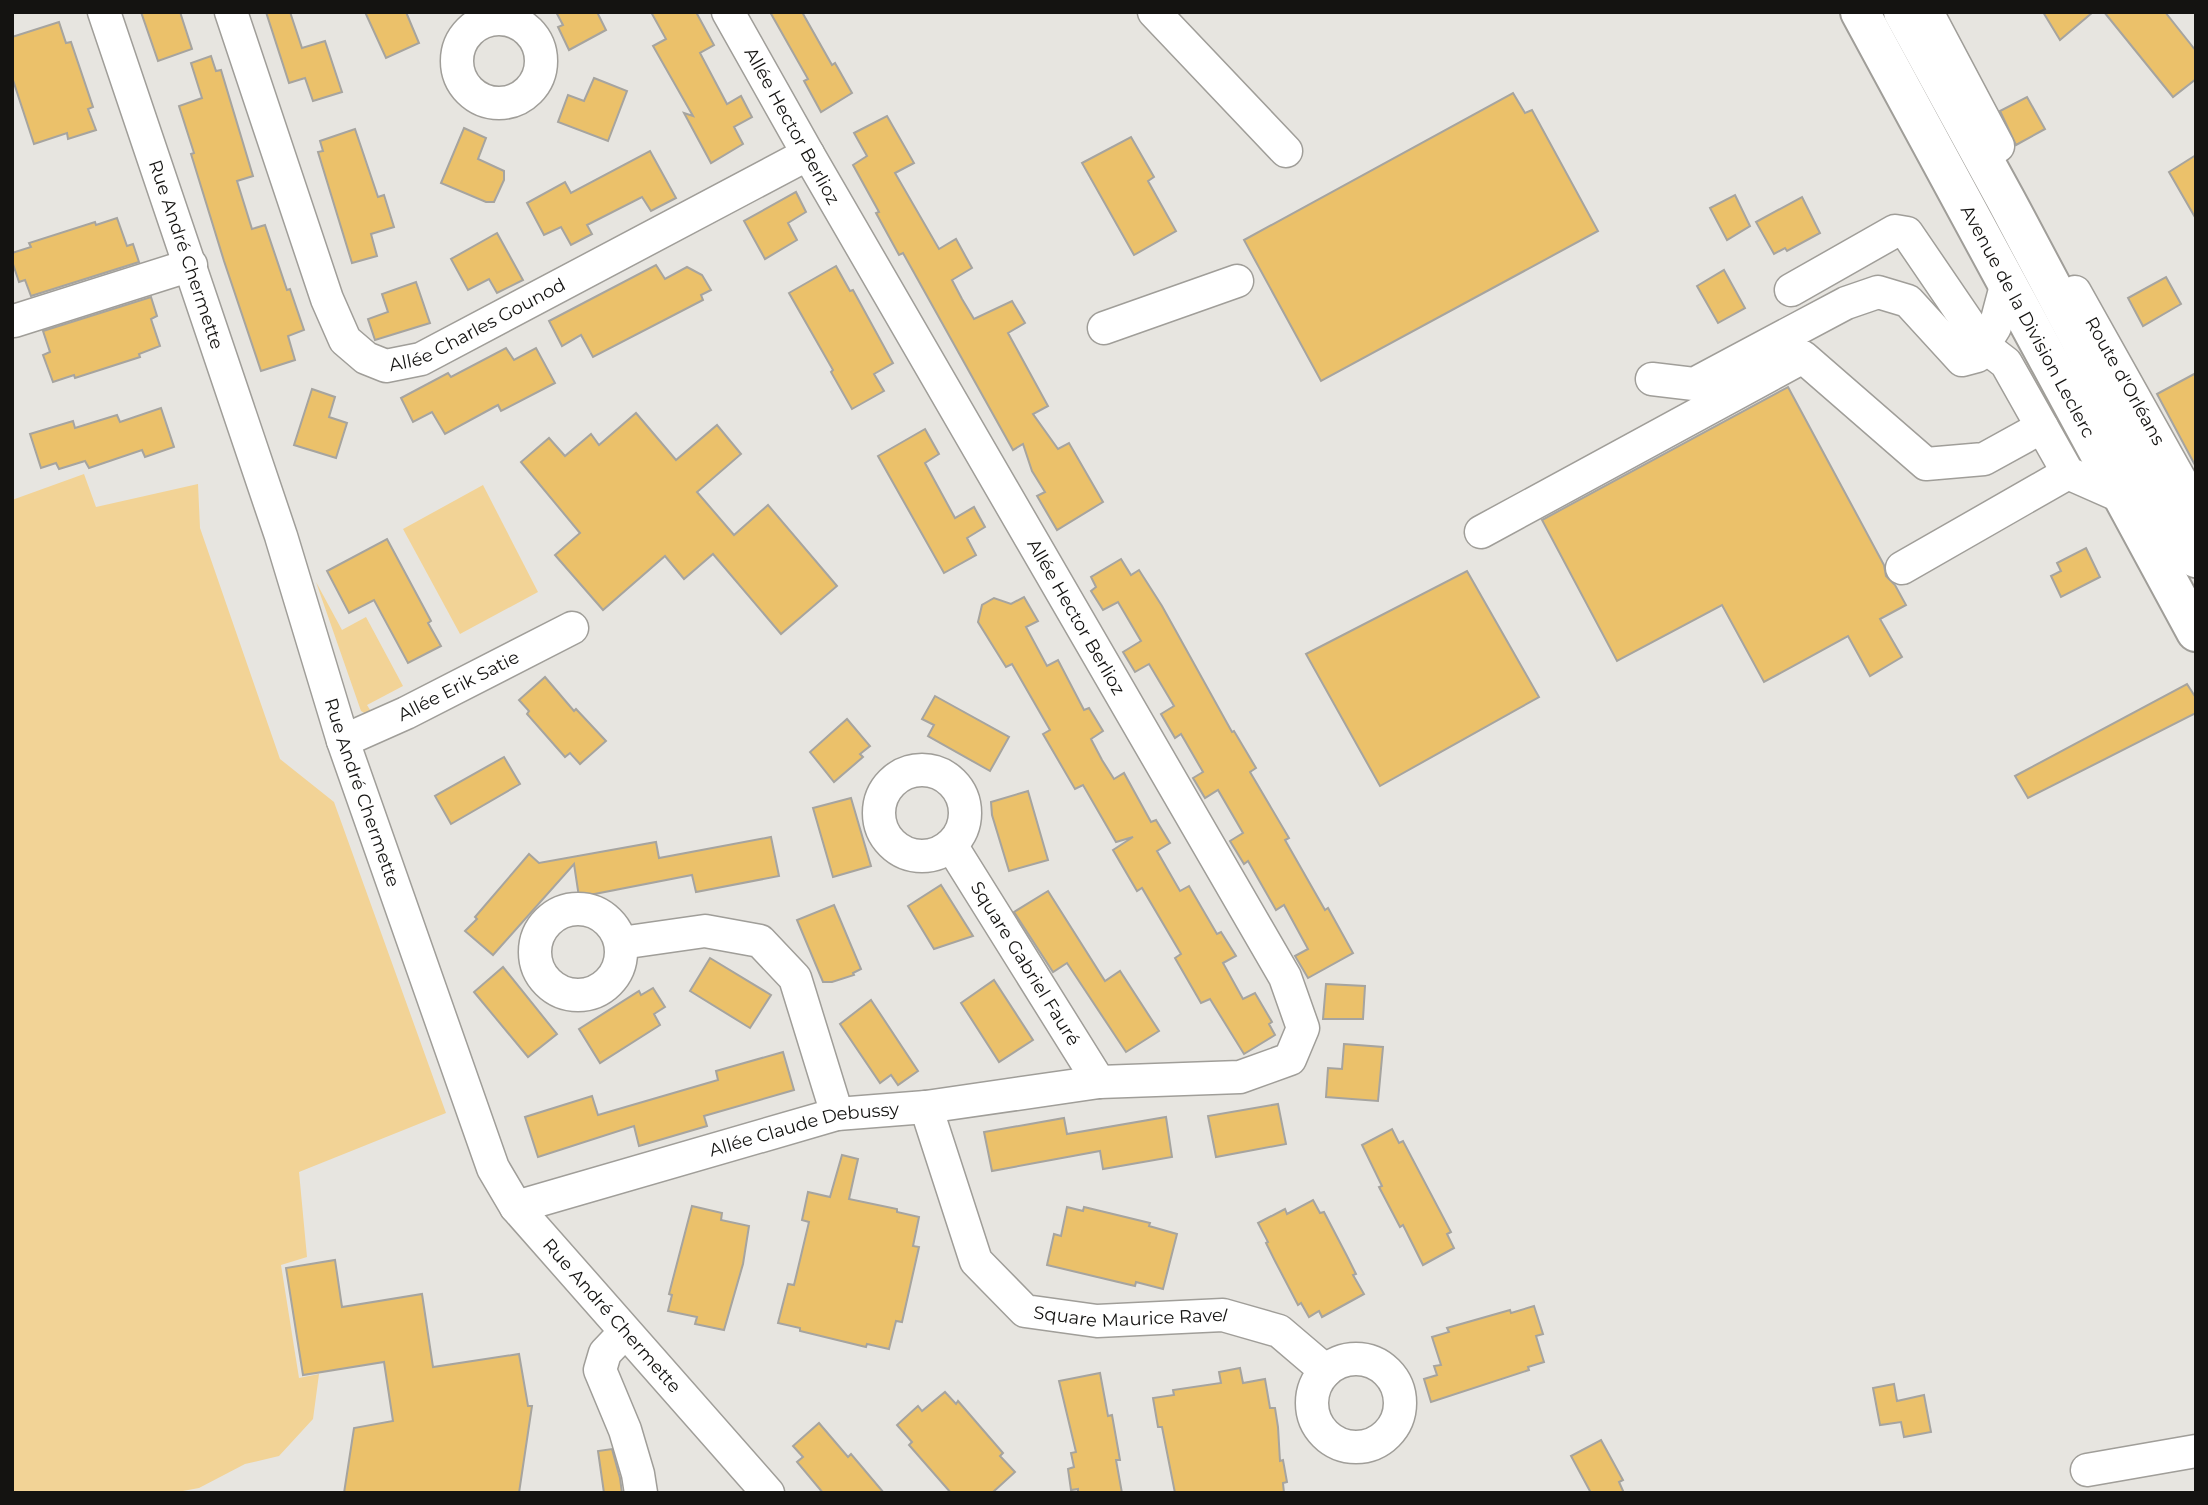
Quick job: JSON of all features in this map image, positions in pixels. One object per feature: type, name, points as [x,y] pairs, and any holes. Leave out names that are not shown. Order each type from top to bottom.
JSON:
[{"type":"main road","name":"Avenue de la Division Leclerc","points":[[1860,12],[2196,632]]},
{"type":"main road","points":[[1903,12],[2196,558]]},
{"type":"street","name":"Rue André Chermette","points":[[104,12],[281,536],[343,741],[493,1168],[516,1207],[768,1493]]},
{"type":"street","name":"Allée Charles Gounod","points":[[231,12],[335,320],[345,340],[366,358],[386,366],[421,359],[808,154]]},
{"type":"street","name":"Allée Hector Berlioz","points":[[728,12],[1285,977],[1303,1028],[1290,1059],[1240,1077],[1099,1082]]},
{"type":"street","points":[[1154,12],[1286,151]]},
{"type":"street","name":"Route d'Orléans","points":[[1927,12],[2054,253],[2196,508]]},
{"type":"street","name":"Route d'Orléans","points":[[1966,85],[1968,132]]},
{"type":"street","name":"Route d'Orléans","points":[[2007,202],[2054,253]]},
{"type":"street","points":[[1791,290],[1895,231],[1907,233],[1984,346],[2006,363],[2068,472],[2120,496]]},
{"type":"street","points":[[14,321],[191,265]]},
{"type":"street","points":[[1104,328],[1237,281]]},
{"type":"street","points":[[1652,379],[1694,384],[1846,303],[1878,292],[1908,301],[1962,360],[1977,356],[1996,327],[2007,282]]},
{"type":"street","points":[[1481,532],[1802,358],[1926,464],[1984,459],[2042,427]]},
{"type":"street","points":[[1902,568],[2068,472]]},
{"type":"street","name":"Allée Erik Satie","points":[[343,741],[406,713],[572,628]]},
{"type":"street","name":"Square Gabriel Fauré","points":[[951,845],[1099,1082]]},
{"type":"street","points":[[621,943],[705,931],[760,941],[795,978],[837,1114]]},
{"type":"street","name":"Allée Claude Debussy","points":[[516,1207],[837,1114],[926,1107],[1099,1082]]},
{"type":"street","name":"Square Maurice Ravel","points":[[926,1107],[976,1261],[1025,1311],[1097,1321],[1223,1315],[1279,1331],[1326,1371]]},
{"type":"street","points":[[625,1332],[605,1353],[600,1370],[625,1430],[638,1474],[640,1493]]},
{"type":"street","points":[[2087,1470],[2196,1451]]},
{"type":"shaded area","points":[[84,474],[96,507],[198,484],[200,528],[280,759],[334,802],[446,1113],[299,1172],[307,1257],[281,1265],[299,1378],[319,1374],[313,1419],[279,1456],[245,1464],[199,1488],[172,1493],[12,1493],[12,500]]},
{"type":"shaded area","points":[[483,485],[538,592],[460,634],[403,529]]},
{"type":"shaded area","points":[[316,582],[342,630],[366,617],[403,686],[367,705],[372,713],[361,711]]},
{"type":"building","points":[[141,12],[180,12],[192,49],[158,61]]},
{"type":"building","points":[[266,12],[290,12],[302,48],[325,41],[342,92],[313,101],[305,78],[289,83]]},
{"type":"building","points":[[365,12],[406,12],[419,43],[386,58]]},
{"type":"building","points":[[556,12],[597,12],[606,30],[569,50],[558,27],[563,25]]},
{"type":"building","points":[[651,12],[696,12],[714,45],[700,53],[727,104],[741,96],[752,117],[734,127],[743,144],[711,163],[684,113],[693,116],[653,46],[666,39]]},
{"type":"building","points":[[770,12],[802,12],[832,65],[835,63],[852,93],[821,112],[804,81],[808,79]]},
{"type":"building","points":[[2043,12],[2093,12],[2060,40]]},
{"type":"building","points":[[2104,12],[2165,12],[2196,51],[2196,79],[2173,97]]},
{"type":"building","points":[[59,22],[66,43],[71,42],[93,107],[88,109],[96,130],[68,139],[67,133],[34,144],[12,77],[12,37]]},
{"type":"building","points":[[211,56],[216,71],[221,70],[253,176],[237,181],[252,229],[265,225],[304,330],[288,336],[295,360],[261,371],[224,261],[179,106],[202,98],[191,63]]},
{"type":"building","points":[[594,78],[627,91],[608,141],[558,122],[568,95],[584,101]]},
{"type":"building","points":[[1513,93],[1525,113],[1532,110],[1598,231],[1321,381],[1244,240]]},
{"type":"building","points":[[2027,97],[2045,129],[2016,145],[2000,111]]},
{"type":"building","points":[[887,116],[914,163],[895,173],[939,249],[956,239],[972,268],[952,280],[962,299],[974,319],[1012,301],[1025,323],[1008,333],[1048,406],[1033,414],[1058,449],[1069,443],[1103,502],[1057,530],[1037,496],[1045,492],[1032,471],[1023,444],[1013,450],[903,253],[899,255],[853,165],[867,156],[854,133]]},
{"type":"building","points":[[464,128],[486,138],[478,159],[504,171],[504,180],[494,202],[486,202],[441,183]]},
{"type":"building","points":[[355,129],[378,197],[384,195],[394,227],[371,234],[377,256],[352,263],[318,152],[323,151],[320,141]]},
{"type":"building","points":[[1131,137],[1154,177],[1148,181],[1176,231],[1134,255],[1082,163]]},
{"type":"building","points":[[650,151],[676,198],[651,211],[642,197],[587,225],[592,234],[571,245],[561,227],[544,235],[527,203],[565,182],[571,193]]},
{"type":"building","points":[[2196,155],[2196,219],[2169,172]]},
{"type":"building","points":[[796,192],[806,212],[788,223],[797,240],[765,259],[744,221]]},
{"type":"building","points":[[1735,195],[1750,226],[1727,240],[1710,208]]},
{"type":"building","points":[[1802,197],[1820,233],[1787,251],[1785,248],[1774,254],[1756,222]]},
{"type":"building","points":[[117,218],[127,246],[133,244],[139,262],[31,296],[25,280],[19,282],[12,253],[31,247],[29,243],[95,222],[96,225]]},
{"type":"building","points":[[497,233],[523,280],[497,293],[489,279],[468,290],[451,259]]},
{"type":"building","points":[[656,265],[665,279],[687,267],[702,275],[711,290],[701,295],[703,300],[593,357],[581,335],[562,346],[549,321]]},
{"type":"building","points":[[836,266],[850,291],[853,290],[893,363],[874,374],[884,391],[852,409],[789,293]]},
{"type":"building","points":[[1724,270],[1745,308],[1718,323],[1697,286]]},
{"type":"building","points":[[2166,277],[2181,304],[2143,326],[2128,298]]},
{"type":"building","points":[[416,282],[430,323],[375,340],[368,319],[388,312],[382,294]]},
{"type":"building","points":[[151,297],[157,316],[151,319],[160,346],[139,354],[140,357],[75,378],[74,375],[53,382],[43,355],[50,352],[43,331]]},
{"type":"building","points":[[506,348],[514,360],[536,348],[555,383],[501,411],[498,405],[445,434],[432,412],[413,422],[401,398],[448,373],[451,377]]},
{"type":"building","points":[[2196,373],[2196,467],[2157,394]]},
{"type":"building","points":[[1788,387],[1884,565],[1886,576],[1895,585],[1906,605],[1880,619],[1902,657],[1870,676],[1848,636],[1764,682],[1722,605],[1617,661],[1542,520]]},
{"type":"building","points":[[312,389],[335,397],[329,417],[347,423],[336,458],[294,445]]},
{"type":"building","points":[[161,408],[174,447],[145,457],[142,450],[89,468],[85,461],[59,469],[56,463],[41,468],[30,434],[73,421],[75,428],[117,415],[120,422]]},
{"type":"building","points":[[636,413],[676,460],[717,425],[741,454],[697,492],[734,535],[768,505],[837,586],[781,634],[713,554],[684,579],[665,556],[603,610],[555,555],[580,533],[521,462],[549,438],[565,456],[591,434],[599,445]]},
{"type":"building","points":[[925,429],[939,454],[925,463],[955,518],[974,507],[985,527],[967,538],[976,555],[944,573],[878,456]]},
{"type":"building","points":[[387,539],[431,621],[428,623],[441,646],[408,663],[374,600],[349,613],[327,571]]},
{"type":"building","points":[[2086,548],[2100,577],[2061,597],[2051,576],[2061,571],[2057,563]]},
{"type":"building","points":[[1121,559],[1131,575],[1139,570],[1162,606],[1232,732],[1234,731],[1256,768],[1250,772],[1289,838],[1285,840],[1353,953],[1308,978],[1295,956],[1308,949],[1284,905],[1276,910],[1248,861],[1244,864],[1230,841],[1243,833],[1218,790],[1205,798],[1193,778],[1203,772],[1181,734],[1175,738],[1161,714],[1174,706],[1149,664],[1135,672],[1123,652],[1141,641],[1118,602],[1103,610],[1091,591],[1096,587],[1091,577]]},
{"type":"building","points":[[1467,571],[1539,697],[1380,786],[1306,654]]},
{"type":"building","points":[[1024,597],[1038,621],[1026,627],[1047,666],[1058,660],[1084,710],[1089,708],[1103,731],[1091,739],[1102,760],[1114,779],[1124,773],[1151,822],[1156,820],[1170,843],[1157,851],[1180,891],[1189,886],[1217,934],[1221,932],[1236,956],[1223,963],[1243,999],[1255,993],[1272,1022],[1269,1024],[1275,1035],[1244,1054],[1210,999],[1201,1003],[1175,958],[1181,954],[1142,888],[1137,891],[1113,850],[1133,837],[1116,842],[1083,785],[1075,789],[1043,734],[1050,730],[1012,664],[1006,667],[978,622],[982,605],[994,598],[1011,604]]},
{"type":"building","points":[[545,677],[574,711],[576,709],[606,741],[580,764],[570,753],[565,757],[527,714],[529,711],[519,700]]},
{"type":"building","points":[[2187,684],[2196,698],[2196,713],[2028,798],[2015,776]]},
{"type":"building","points":[[935,696],[1009,737],[990,771],[928,736],[934,725],[922,719]]},
{"type":"building","points":[[847,719],[870,746],[860,754],[863,757],[834,782],[810,752]]},
{"type":"building","points":[[504,757],[520,784],[451,824],[435,796]]},
{"type":"building","points":[[1028,791],[1048,860],[1009,871],[992,815],[991,802]]},
{"type":"building","points":[[851,798],[871,866],[833,877],[813,808]]},
{"type":"building","points":[[771,837],[779,876],[696,892],[692,875],[579,897],[574,864],[493,955],[465,931],[529,854],[539,863],[656,842],[659,858]]},
{"type":"building","points":[[941,885],[973,936],[934,949],[908,906]]},
{"type":"building","points":[[1048,891],[1105,981],[1120,971],[1159,1031],[1126,1052],[1067,963],[1053,972],[1014,912]]},
{"type":"building","points":[[834,905],[861,969],[853,973],[854,975],[823,982],[797,920]]},
{"type":"building","points":[[710,958],[771,995],[750,1028],[690,991]]},
{"type":"building","points":[[503,967],[557,1034],[528,1057],[474,992]]},
{"type":"building","points":[[994,980],[1033,1040],[999,1062],[961,1003]]},
{"type":"building","points":[[1326,984],[1365,986],[1363,1019],[1323,1019]]},
{"type":"building","points":[[653,988],[665,1007],[654,1014],[660,1025],[600,1063],[579,1029],[639,991],[641,995]]},
{"type":"building","points":[[871,1000],[918,1071],[898,1085],[891,1075],[880,1083],[840,1024]]},
{"type":"building","points":[[1344,1044],[1383,1047],[1378,1101],[1326,1097],[1328,1068],[1342,1069]]},
{"type":"building","points":[[783,1052],[794,1090],[704,1116],[707,1126],[639,1146],[634,1126],[538,1157],[525,1117],[592,1096],[598,1115],[718,1080],[716,1071]]},
{"type":"building","points":[[1278,1104],[1286,1144],[1216,1157],[1208,1116]]},
{"type":"building","points":[[1166,1117],[1172,1157],[1103,1169],[1100,1151],[992,1171],[984,1132],[1064,1118],[1067,1134]]},
{"type":"building","points":[[1392,1129],[1399,1143],[1403,1141],[1451,1232],[1447,1234],[1454,1248],[1423,1265],[1403,1225],[1400,1227],[1379,1187],[1382,1186],[1362,1145]]},
{"type":"building","points":[[842,1155],[858,1159],[849,1199],[897,1209],[897,1212],[919,1217],[913,1246],[919,1247],[902,1322],[896,1321],[889,1349],[867,1344],[866,1347],[778,1323],[788,1284],[794,1285],[809,1222],[802,1220],[808,1192],[830,1197]]},
{"type":"building","points":[[1313,1200],[1320,1213],[1324,1212],[1364,1294],[1322,1317],[1319,1311],[1309,1317],[1301,1303],[1298,1305],[1258,1223],[1285,1209],[1287,1214]]},
{"type":"building","points":[[692,1206],[722,1213],[721,1220],[749,1226],[743,1264],[724,1330],[695,1324],[697,1317],[668,1311],[672,1295],[669,1294]]},
{"type":"building","points":[[1067,1207],[1083,1211],[1084,1207],[1150,1223],[1149,1226],[1177,1234],[1163,1289],[1136,1282],[1135,1286],[1047,1265],[1054,1234],[1061,1236]]},
{"type":"building","points":[[335,1260],[342,1307],[422,1294],[433,1367],[519,1354],[528,1406],[532,1406],[519,1493],[344,1493],[354,1428],[393,1421],[384,1362],[303,1375],[286,1268]]},
{"type":"building","points":[[1534,1306],[1543,1334],[1536,1336],[1544,1362],[1528,1367],[1529,1370],[1431,1402],[1424,1379],[1437,1375],[1434,1366],[1441,1365],[1432,1337],[1449,1332],[1447,1328]]},
{"type":"building","points":[[1240,1368],[1243,1383],[1265,1379],[1270,1408],[1275,1408],[1280,1461],[1283,1460],[1287,1482],[1283,1483],[1284,1493],[1175,1493],[1162,1427],[1158,1427],[1153,1398],[1174,1395],[1173,1390],[1221,1383],[1219,1372]]},
{"type":"building","points":[[1100,1373],[1108,1416],[1112,1415],[1120,1460],[1116,1460],[1122,1493],[1078,1493],[1078,1489],[1071,1490],[1068,1469],[1074,1467],[1071,1453],[1076,1452],[1059,1381]]},
{"type":"building","points":[[1894,1384],[1897,1401],[1924,1395],[1931,1432],[1904,1437],[1901,1422],[1880,1425],[1873,1388]]},
{"type":"building","points":[[945,1392],[956,1404],[958,1401],[1003,1453],[1000,1456],[1015,1472],[992,1493],[951,1493],[909,1445],[912,1442],[897,1425],[918,1406],[922,1411]]},
{"type":"building","points":[[819,1423],[848,1457],[851,1454],[884,1493],[823,1493],[797,1462],[803,1457],[793,1446]]},
{"type":"building","points":[[1601,1440],[1623,1480],[1619,1482],[1624,1493],[1591,1493],[1571,1456]]},
{"type":"building","points":[[612,1449],[622,1493],[604,1493],[598,1451]]}]
